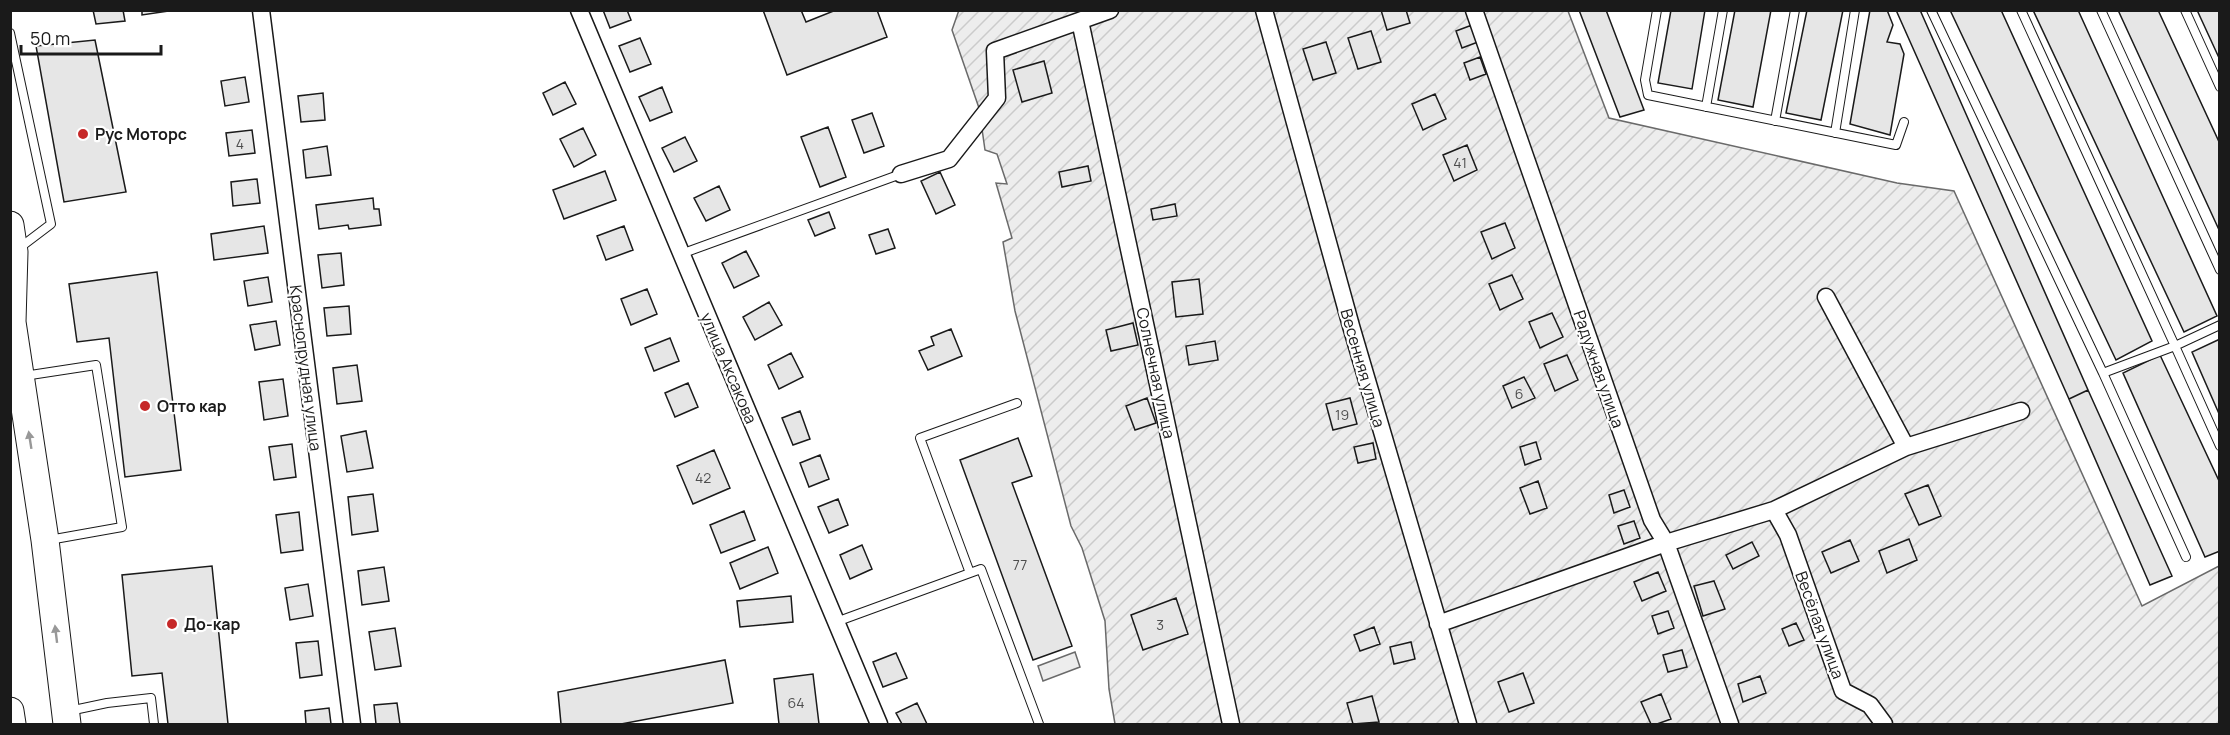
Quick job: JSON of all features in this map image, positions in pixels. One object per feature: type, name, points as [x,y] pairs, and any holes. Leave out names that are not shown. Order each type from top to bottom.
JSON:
[{"type":"main road","points":[[10,225],[14,252],[11,319],[45,540],[65,709]]},
{"type":"main road","points":[[10,711],[12,724]]},
{"type":"street","name":"Краснопрудная улица","points":[[261,10],[352,724]]},
{"type":"street","name":"улица Аксакова","points":[[579,10],[879,724]]},
{"type":"street","points":[[901,174],[949,159],[997,98],[995,51],[1110,10]]},
{"type":"street","name":"Весенняя улица","points":[[1264,10],[1351,326],[1468,724]]},
{"type":"street","name":"Радужная улица","points":[[1474,10],[1652,519],[1666,543],[1730,724]]},
{"type":"street","name":"Солнечная улица","points":[[1080,21],[1231,724]]},
{"type":"street","points":[[1826,297],[1906,447]]},
{"type":"street","points":[[1438,624],[1666,543],[1774,510],[1906,447],[2021,411]]},
{"type":"street","name":"Весёлая улица","points":[[1774,510],[1788,535],[1843,690],[1870,705],[1884,724]]},
{"type":"lane","points":[[1657,10],[1645,80],[1648,95],[1896,145],[1904,122]]},
{"type":"lane","points":[[1706,107],[1723,10]]},
{"type":"lane","points":[[1775,121],[1795,10]]},
{"type":"lane","points":[[1835,133],[1855,10]]},
{"type":"lane","points":[[1931,10],[2103,373],[2186,556]]},
{"type":"lane","points":[[2021,10],[2220,447]]},
{"type":"lane","points":[[2101,10],[2220,270]]},
{"type":"lane","points":[[2185,10],[2220,87]]},
{"type":"lane","points":[[10,33],[51,224],[14,252]]},
{"type":"lane","points":[[681,254],[901,174]]},
{"type":"lane","points":[[2103,373],[2175,346],[2220,325]]},
{"type":"lane","points":[[20,376],[96,365],[122,527],[45,540]]},
{"type":"lane","points":[[970,573],[921,438],[1017,403]]},
{"type":"lane","points":[[836,622],[981,569],[1039,724]]},
{"type":"lane","points":[[65,709],[151,698],[154,724]]},
{"type":"shaded area","points":[[959,10],[1568,11],[1609,118],[1897,183],[1954,191],[2142,606],[2219,566],[2219,724],[1115,724],[1109,689],[1105,621],[1082,548],[1071,526],[1015,311],[1003,242],[1012,238],[996,183],[1007,184],[997,154],[985,150],[979,108],[952,30]]},
{"type":"shaded area","points":[[1075,652],[1080,667],[1043,681],[1038,666]]},
{"type":"building","points":[[93,10],[123,10],[125,21],[96,24]]},
{"type":"building","points":[[142,10],[168,10],[168,11],[142,15]]},
{"type":"building","points":[[603,10],[627,10],[631,20],[610,28]]},
{"type":"building","points":[[763,10],[801,10],[806,22],[836,10],[877,10],[887,37],[787,75]]},
{"type":"building","points":[[1381,10],[1406,10],[1410,23],[1387,30]]},
{"type":"building","points":[[1579,10],[1606,10],[1644,110],[1620,117]]},
{"type":"building","points":[[1671,10],[1705,10],[1692,89],[1658,83]]},
{"type":"building","points":[[1735,10],[1771,10],[1753,107],[1718,100]]},
{"type":"building","points":[[1807,10],[1843,10],[1821,120],[1786,113]]},
{"type":"building","points":[[1870,10],[1887,10],[1893,25],[1887,42],[1900,44],[1904,54],[1890,135],[1850,124]]},
{"type":"building","points":[[1896,10],[1920,10],[2088,390],[2069,399]]},
{"type":"building","points":[[1950,10],[2001,10],[2152,341],[2116,360]]},
{"type":"building","points":[[2033,10],[2078,10],[2217,316],[2184,332]]},
{"type":"building","points":[[2118,10],[2158,10],[2220,144],[2220,232]]},
{"type":"building","points":[[2197,10],[2220,10],[2220,60]]},
{"type":"building","points":[[1472,25],[1478,42],[1462,48],[1456,31]]},
{"type":"building","points":[[1371,31],[1381,62],[1358,69],[1348,38]]},
{"type":"building","points":[[640,38],[651,64],[630,72],[619,46]]},
{"type":"building","name":"Рус Моторс","points":[[95,40],[126,192],[64,202],[36,46]]},
{"type":"building","points":[[1326,42],[1336,73],[1313,80],[1303,49]]},
{"type":"building","points":[[1480,57],[1486,74],[1470,80],[1464,63]]},
{"type":"building","points":[[1044,61],[1052,93],[1022,102],[1013,70]]},
{"type":"building","points":[[245,77],[249,102],[225,106],[221,81]]},
{"type":"building","points":[[565,82],[576,104],[553,115],[543,93]]},
{"type":"building","points":[[662,87],[672,112],[650,121],[639,97]]},
{"type":"building","points":[[323,93],[325,120],[301,122],[298,96]]},
{"type":"building","points":[[1435,94],[1446,119],[1423,130],[1412,104]]},
{"type":"building","points":[[872,113],[884,146],[864,153],[852,120]]},
{"type":"building","points":[[828,127],[846,177],[820,187],[801,137]]},
{"type":"building","points":[[583,128],[596,155],[574,167],[560,139]]},
{"type":"building","points":[[252,130],[255,153],[229,156],[226,133]]},
{"type":"building","points":[[685,137],[697,161],[674,172],[662,148]]},
{"type":"building","points":[[1467,145],[1477,170],[1454,181],[1443,155]]},
{"type":"building","points":[[327,146],[331,175],[306,178],[303,150]]},
{"type":"building","points":[[1088,166],[1091,181],[1062,187],[1059,172]]},
{"type":"building","points":[[605,171],[616,200],[564,219],[553,190]]},
{"type":"building","points":[[940,172],[955,205],[936,214],[921,181]]},
{"type":"building","points":[[257,179],[260,203],[233,206],[231,182]]},
{"type":"building","points":[[719,186],[730,210],[706,221],[694,198]]},
{"type":"building","points":[[373,198],[374,209],[379,209],[381,225],[349,229],[348,225],[319,229],[316,205]]},
{"type":"building","points":[[1175,204],[1177,216],[1153,220],[1151,209]]},
{"type":"building","points":[[829,212],[835,228],[815,236],[808,220]]},
{"type":"building","points":[[1505,223],[1515,248],[1492,259],[1481,232]]},
{"type":"building","points":[[264,226],[268,253],[214,260],[211,234]]},
{"type":"building","points":[[624,226],[633,250],[606,260],[597,236]]},
{"type":"building","points":[[888,229],[895,248],[876,254],[869,235]]},
{"type":"building","points":[[746,251],[759,276],[734,288],[722,263]]},
{"type":"building","points":[[341,253],[344,285],[322,288],[318,255]]},
{"type":"building","name":"Отто кар","points":[[157,272],[181,470],[125,477],[109,338],[77,342],[69,284]]},
{"type":"building","points":[[1512,275],[1523,299],[1500,310],[1489,284]]},
{"type":"building","points":[[268,277],[272,302],[248,306],[244,281]]},
{"type":"building","points":[[1199,279],[1203,314],[1176,317],[1172,282]]},
{"type":"building","points":[[647,289],[657,314],[631,325],[621,299]]},
{"type":"building","points":[[769,302],[782,325],[755,340],[743,317]]},
{"type":"building","points":[[349,306],[351,334],[327,336],[324,308]]},
{"type":"building","points":[[1552,313],[1563,337],[1540,348],[1529,322]]},
{"type":"building","points":[[276,321],[280,345],[255,350],[250,325]]},
{"type":"building","points":[[1133,323],[1138,345],[1111,351],[1106,330]]},
{"type":"building","points":[[951,329],[962,356],[928,370],[919,351],[934,345],[931,337]]},
{"type":"building","points":[[670,338],[679,361],[654,371],[645,348]]},
{"type":"building","points":[[2220,339],[2220,416],[2192,352]]},
{"type":"building","points":[[1215,341],[1218,360],[1189,365],[1186,346]]},
{"type":"building","points":[[791,353],[803,377],[779,389],[768,365]]},
{"type":"building","points":[[1567,355],[1578,380],[1555,391],[1544,364]]},
{"type":"building","points":[[2160,355],[2220,483],[2220,551],[2205,557],[2123,373]]},
{"type":"building","points":[[357,365],[362,401],[337,404],[333,368]]},
{"type":"building","points":[[1524,377],[1535,398],[1512,408],[1503,386]]},
{"type":"building","points":[[283,379],[288,416],[264,420],[259,382]]},
{"type":"building","points":[[688,383],[698,407],[675,417],[665,393]]},
{"type":"building","points":[[2088,390],[2172,576],[2150,585],[2069,399]]},
{"type":"building","points":[[1147,398],[1156,423],[1135,430],[1126,406]]},
{"type":"building","points":[[1350,398],[1357,424],[1333,430],[1326,404]]},
{"type":"building","points":[[800,411],[810,439],[793,445],[782,418]]},
{"type":"building","points":[[366,431],[373,468],[347,472],[341,436]]},
{"type":"building","points":[[1018,438],[1032,476],[1012,483],[1072,646],[1033,660],[960,460]]},
{"type":"building","points":[[1536,442],[1541,459],[1525,465],[1520,447]]},
{"type":"building","points":[[1373,443],[1376,459],[1358,463],[1354,447]]},
{"type":"building","points":[[292,444],[296,477],[274,480],[269,447]]},
{"type":"building","points":[[714,450],[730,488],[693,504],[677,466]]},
{"type":"building","points":[[820,455],[829,479],[809,487],[800,463]]},
{"type":"building","points":[[1538,481],[1547,508],[1530,514],[1520,488]]},
{"type":"building","points":[[1928,485],[1941,516],[1919,525],[1905,494]]},
{"type":"building","points":[[1624,490],[1630,507],[1614,513],[1609,495]]},
{"type":"building","points":[[373,494],[378,531],[352,535],[348,497]]},
{"type":"building","points":[[838,499],[848,525],[829,533],[818,507]]},
{"type":"building","points":[[744,511],[755,540],[721,553],[710,525]]},
{"type":"building","points":[[299,512],[303,550],[281,553],[276,515]]},
{"type":"building","points":[[1634,521],[1640,538],[1624,544],[1618,526]]},
{"type":"building","points":[[1909,539],[1917,560],[1887,573],[1879,551]]},
{"type":"building","points":[[1850,540],[1859,561],[1831,573],[1822,552]]},
{"type":"building","points":[[1752,542],[1759,556],[1733,569],[1726,555]]},
{"type":"building","points":[[862,545],[872,569],[850,579],[840,555]]},
{"type":"building","points":[[768,547],[778,573],[740,589],[730,563]]},
{"type":"building","name":"До-кар","points":[[212,566],[228,724],[168,724],[162,673],[132,676],[122,575]]},
{"type":"building","points":[[384,567],[389,601],[362,605],[358,571]]},
{"type":"building","points":[[1658,572],[1666,591],[1642,601],[1634,582]]},
{"type":"building","points":[[1714,581],[1725,609],[1703,616],[1694,586]]},
{"type":"building","points":[[308,584],[313,616],[290,620],[285,588]]},
{"type":"building","points":[[791,596],[793,622],[740,627],[737,601]]},
{"type":"building","points":[[1176,598],[1188,634],[1143,650],[1131,615]]},
{"type":"building","points":[[1668,611],[1674,628],[1658,634],[1652,616]]},
{"type":"building","points":[[1796,623],[1804,640],[1789,646],[1782,629]]},
{"type":"building","points":[[1374,627],[1380,644],[1360,651],[1354,635]]},
{"type":"building","points":[[395,628],[401,666],[375,670],[369,632]]},
{"type":"building","points":[[318,641],[322,675],[300,678],[296,643]]},
{"type":"building","points":[[1411,642],[1415,659],[1394,664],[1390,647]]},
{"type":"building","points":[[1682,650],[1687,667],[1668,672],[1663,655]]},
{"type":"building","points":[[896,653],[907,678],[883,687],[873,662]]},
{"type":"building","points":[[725,660],[733,703],[621,724],[561,724],[558,692]]},
{"type":"building","points":[[1523,673],[1534,703],[1509,712],[1498,682]]},
{"type":"building","points":[[813,674],[819,724],[779,724],[774,679]]},
{"type":"building","points":[[1760,676],[1766,693],[1743,702],[1738,684]]},
{"type":"building","points":[[1661,694],[1671,719],[1651,724],[1641,702]]},
{"type":"building","points":[[1372,696],[1379,722],[1353,724],[1347,703]]},
{"type":"building","points":[[397,703],[400,724],[376,724],[374,705]]},
{"type":"building","points":[[917,703],[927,724],[902,724],[896,713]]},
{"type":"building","points":[[329,708],[331,724],[306,724],[305,711]]},
{"type":"place","name":"Рус Моторс","points":[[83,134]]},
{"type":"place","name":"Отто кар","points":[[145,406]]},
{"type":"place","name":"До-кар","points":[[172,624]]}]
